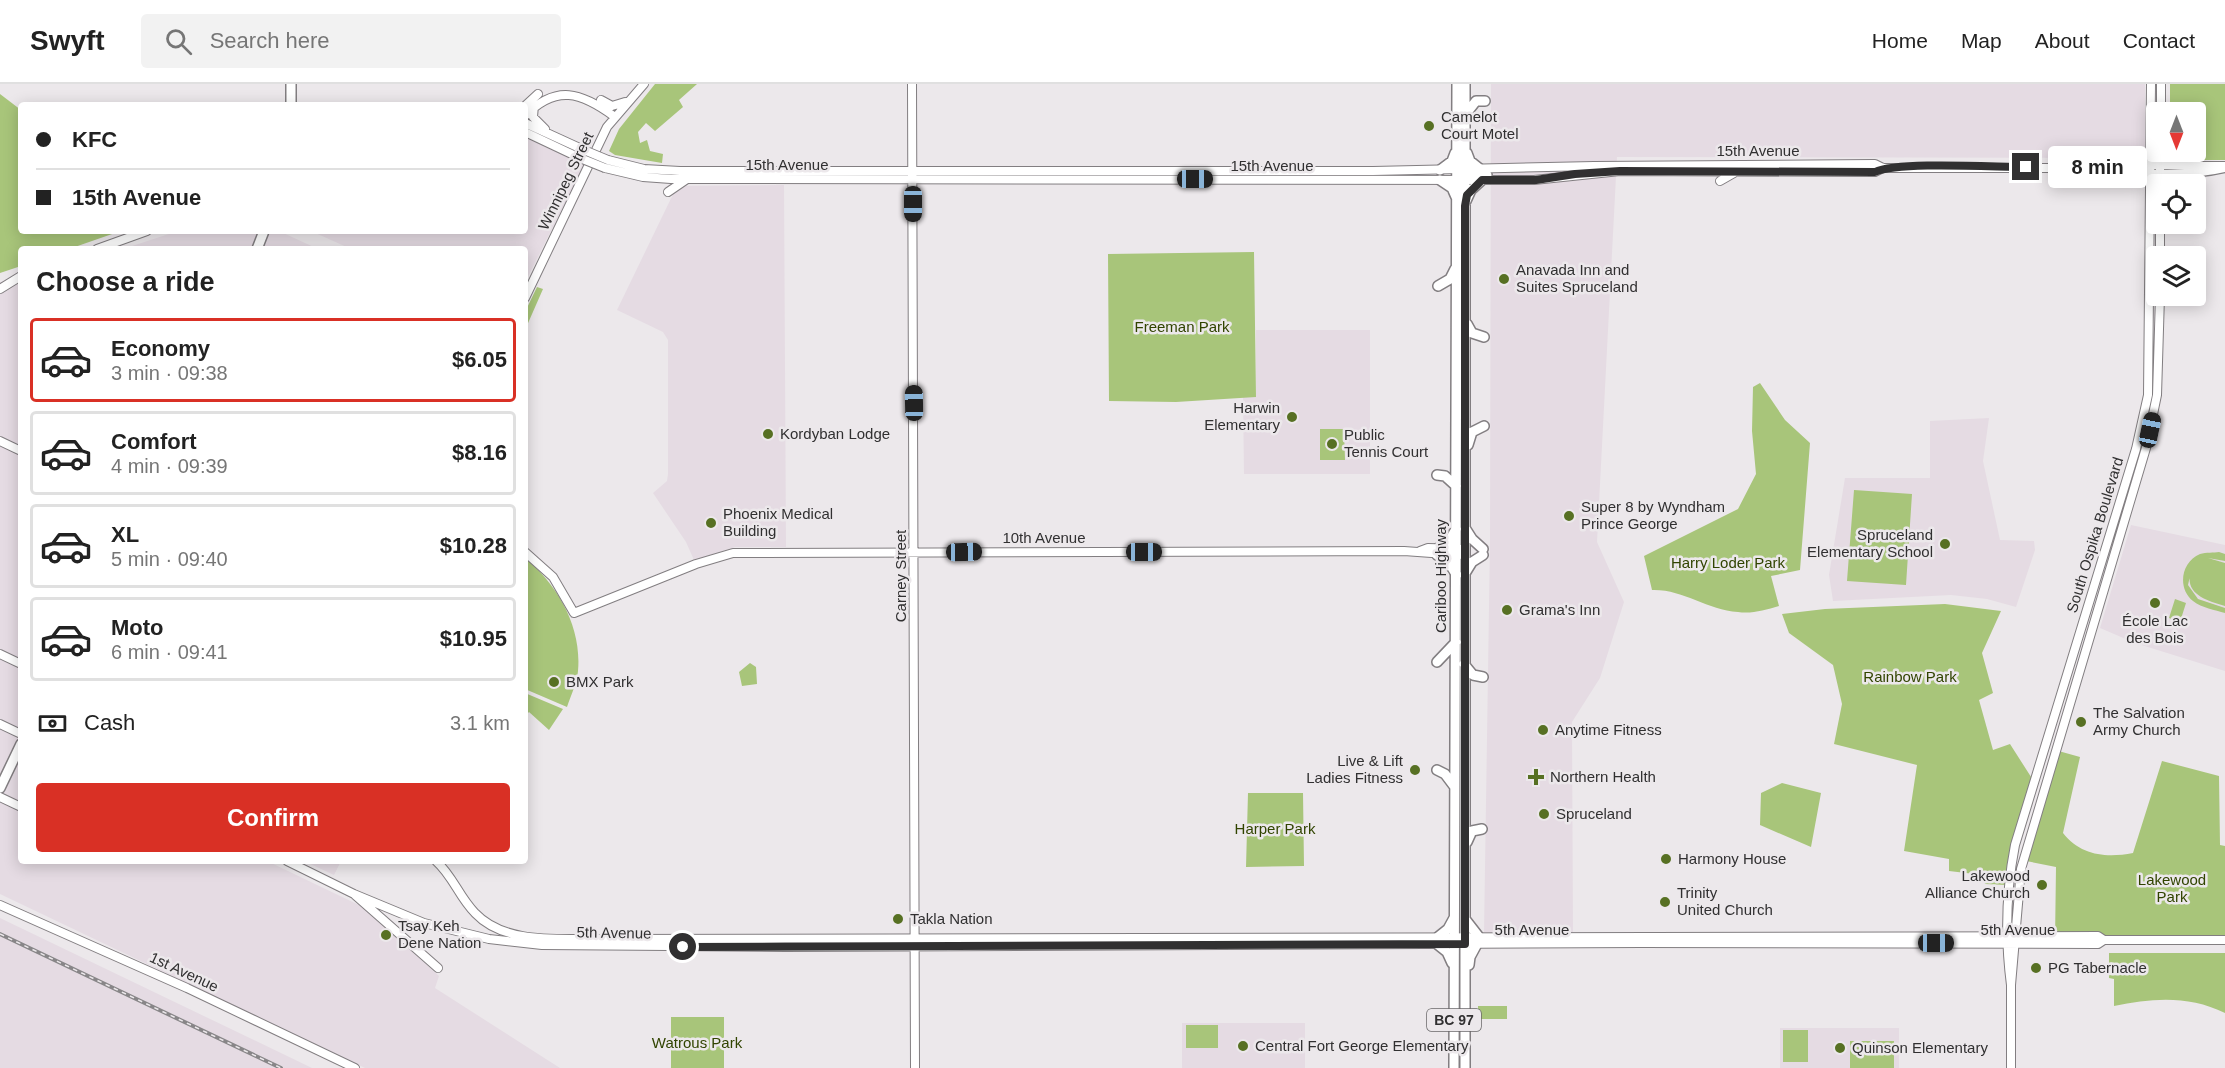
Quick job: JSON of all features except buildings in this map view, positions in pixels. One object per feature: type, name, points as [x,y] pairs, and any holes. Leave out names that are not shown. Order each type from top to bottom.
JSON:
[{"type":"highway","points":[[291,84],[291,102]]},
{"type":"highway","points":[[1462,86],[1480,101],[1465,115]]},
{"type":"highway","name":"Cariboo Highway","points":[[1461,144],[1465,115],[1462,86]]},
{"type":"highway","name":"Cariboo Highway","points":[[1454,1068],[1454,971],[1465,919],[1464,663],[1460,575],[1457,264],[1462,174],[1462,86]]},
{"type":"highway","points":[[1461,144],[1452,161],[1440,175],[1452,188],[1461,204],[1483,176]]},
{"type":"highway","points":[[1461,144],[1483,176]]},
{"type":"highway","points":[[1462,174],[1483,176]]},
{"type":"highway","name":"Cariboo Highway","points":[[1460,526],[1456,486],[1460,464],[1465,314],[1461,204]]},
{"type":"highway","points":[[1438,286],[1450,279],[1457,264]]},
{"type":"highway","points":[[1465,314],[1469,331],[1484,337]]},
{"type":"highway","points":[[1456,486],[1441,476],[1460,464],[1469,435],[1484,426]]},
{"type":"highway","points":[[1460,526],[1484,552],[1460,575],[1437,552],[1460,526]]},
{"type":"highway","name":"Cariboo Highway","points":[[1460,575],[1456,642],[1455,916],[1460,940],[1466,1068]]},
{"type":"highway","points":[[1437,662],[1456,642]]},
{"type":"highway","points":[[1464,663],[1469,673],[1483,677]]},
{"type":"highway","points":[[0,788],[18,750]]},
{"type":"highway","points":[[1437,771],[1451,779],[1455,788]]},
{"type":"highway","points":[[1465,850],[1472,831],[1482,829]]},
{"type":"highway","points":[[1455,831],[1461,855],[1460,940]]},
{"type":"highway","points":[[1454,971],[1448,952],[1438,941],[1448,930],[1455,916]]},
{"type":"highway","points":[[1465,919],[1478,940],[1470,957],[1465,1039]]},
{"type":"main road","name":"Winnipeg Street","points":[[528,292],[604,133],[644,84]]},
{"type":"main road","name":"Carney Street","points":[[912,84],[915,1068]]},
{"type":"main road","name":"South Ospika Boulevard","points":[[2011,1068],[2012,921],[2009,884],[2018,836],[2136,449],[2148,395],[2151,84]]},
{"type":"main road","points":[[2161,84],[2161,102]]},
{"type":"main road","points":[[529,105],[547,93],[570,88],[587,95],[615,117]]},
{"type":"main road","points":[[529,105],[545,89]]},
{"type":"main road","points":[[590,91],[612,106],[629,100]]},
{"type":"main road","points":[[529,105],[535,120],[555,137]]},
{"type":"main road","points":[[600,106],[604,117],[604,133]]},
{"type":"main road","name":"15th Avenue","points":[[528,124],[555,137],[582,154]]},
{"type":"main road","name":"15th Avenue","points":[[528,133],[643,177],[1462,174]]},
{"type":"main road","points":[[2160,162],[2160,174]]},
{"type":"main road","name":"15th Avenue","points":[[607,164],[658,170],[912,175]]},
{"type":"main road","name":"15th Avenue","points":[[1483,176],[1521,168],[1875,164],[1883,168],[2064,168],[2070,171],[2225,167]]},
{"type":"main road","name":"15th Avenue","points":[[1483,176],[1536,180],[1575,174],[1620,171],[1875,172],[1883,168]]},
{"type":"main road","points":[[1720,181],[1736,172]]},
{"type":"main road","points":[[668,192],[688,178]]},
{"type":"main road","points":[[105,246],[139,234]]},
{"type":"main road","points":[[0,289],[18,278]]},
{"type":"main road","name":"South Ospika Boulevard","points":[[2012,921],[2028,840],[2146,448],[2157,395],[2160,306]]},
{"type":"main road","points":[[0,441],[18,450]]},
{"type":"main road","name":"10th Avenue","points":[[528,555],[553,578],[574,613],[728,553],[1460,552]]},
{"type":"main road","points":[[0,654],[18,663]]},
{"type":"main road","points":[[0,724],[18,733]]},
{"type":"main road","points":[[0,797],[18,806]]},
{"type":"main road","points":[[293,864],[354,894],[438,968]]},
{"type":"main road","name":"5th Avenue","points":[[439,864],[455,882],[473,912],[499,930],[533,936],[915,943]]},
{"type":"main road","name":"5th Avenue","points":[[354,894],[437,927],[518,943],[604,947],[1460,940],[2034,940],[2098,936],[2104,940],[2225,940]]},
{"type":"main road","name":"1st Avenue","points":[[0,905],[187,988],[355,1068]]},
{"type":"main road","points":[[2012,921],[2034,940],[2011,959],[1989,940],[2012,921]]},
{"type":"shaded area","points":[[1491,84],[2145,84],[2145,158],[1617,157],[1597,542],[1624,602],[1600,678],[1572,722],[1573,934],[1484,934],[1490,542]]},
{"type":"shaded area","points":[[528,136],[585,163],[528,277],[528,246],[344,246],[318,234],[528,234]]},
{"type":"shaded area","points":[[784,185],[786,547],[735,547],[694,560],[686,542],[653,493],[667,481],[668,474],[668,340],[663,332],[617,310],[677,186]]},
{"type":"shaded area","points":[[169,234],[286,234],[312,246],[132,246]]},
{"type":"shaded area","points":[[18,281],[18,864],[273,864],[361,906],[439,976],[435,988],[560,1068],[365,1068],[0,894],[0,282]]},
{"type":"shaded area","points":[[1256,330],[1370,330],[1370,474],[1244,474],[1243,397],[1256,397]]},
{"type":"shaded area","points":[[1989,418],[1983,461],[2000,540],[2034,541],[2035,550],[2016,607],[1987,599],[1951,595],[1833,601],[1829,575],[1845,478],[1930,478],[1930,421]]},
{"type":"shaded area","points":[[2131,525],[2225,545],[2225,671],[2135,643],[2100,628]]},
{"type":"shaded area","points":[[310,864],[340,864],[334,875]]},
{"type":"shaded area","points":[[0,918],[312,1068],[0,1068]]},
{"type":"shaded area","name":"Central Fort George Elementary","points":[[1182,1023],[1305,1023],[1305,1068],[1182,1068]]},
{"type":"shaded area","name":"Quinson Elementary","points":[[1780,1028],[1899,1028],[1899,1068],[1780,1068]]},
{"type":"green space","points":[[655,84],[697,84],[679,100],[683,107],[655,131],[646,123],[638,132],[640,143],[647,140],[650,151],[663,154],[662,163],[615,155],[609,151],[619,129]]},
{"type":"green space","points":[[2170,84],[2225,84],[2225,160],[2206,160],[2206,102],[2170,102]]},
{"type":"green space","points":[[0,94],[18,108],[18,234],[112,234],[78,246],[18,246],[18,267],[0,273]]},
{"type":"green space","name":"Freeman Park","points":[[1254,252],[1256,397],[1176,402],[1109,401],[1108,254]]},
{"type":"green space","points":[[537,287],[543,289],[528,323],[528,306]]},
{"type":"green space","name":"Harry Loder Park","points":[[1760,383],[1785,420],[1810,443],[1800,570],[1771,576],[1779,606],[1753,612],[1716,608],[1685,596],[1652,590],[1644,556],[1738,509],[1756,474],[1752,431],[1753,387]]},
{"type":"green space","name":"Public Tennis Court","points":[[1320,429],[1344,429],[1345,460],[1320,460]]},
{"type":"green space","points":[[1854,490],[1912,494],[1906,585],[1847,581]]},
{"type":"green space","points":[[2219,552],[2225,554],[2225,561],[2208,558],[2225,563],[2225,606],[2197,594],[2190,583],[2190,577],[2188,585],[2198,599],[2225,608],[2225,613],[2193,601],[2185,589],[2183,576],[2189,563],[2200,554]]},
{"type":"green space","points":[[528,561],[548,581],[572,623],[578,655],[578,671],[567,707],[528,690]]},
{"type":"green space","points":[[2175,599],[2186,603],[2180,622],[2169,618]]},
{"type":"green space","name":"Rainbow Park","points":[[1945,604],[2001,611],[1982,653],[1993,693],[1979,700],[1993,750],[2010,744],[2033,780],[2006,885],[1985,884],[1983,875],[1949,871],[1949,859],[1904,851],[1917,765],[1834,744],[1842,704],[1833,665],[1789,633],[1782,614],[1825,609]]},
{"type":"green space","points":[[750,663],[756,667],[757,684],[742,686],[739,672]]},
{"type":"green space","points":[[528,694],[563,709],[549,730],[529,712]]},
{"type":"green space","name":"Lakewood Park","points":[[2055,750],[2080,757],[2063,833],[2078,847],[2095,854],[2133,853],[2162,761],[2219,776],[2220,845],[2225,846],[2225,941],[2055,941],[2056,867],[2021,860]]},
{"type":"green space","points":[[1782,783],[1821,793],[1811,847],[1760,825],[1761,793]]},
{"type":"green space","name":"Harper Park","points":[[1248,793],[1303,793],[1304,866],[1246,867]]},
{"type":"green space","points":[[2109,953],[2225,953],[2225,1013],[2198,1003],[2170,1000],[2142,1001],[2114,1006],[2114,979],[2109,978]]},
{"type":"green space","points":[[1478,1006],[1507,1006],[1507,1019],[1478,1019]]},
{"type":"green space","name":"Watrous Park","points":[[671,1017],[724,1017],[724,1068],[671,1068]]},
{"type":"green space","points":[[1186,1025],[1218,1025],[1218,1048],[1186,1048]]},
{"type":"green space","points":[[1783,1030],[1808,1030],[1808,1062],[1783,1062]]},
{"type":"green space","points":[[1850,1041],[1894,1041],[1894,1068],[1850,1068]]},
{"type":"railway","points":[[0,934],[281,1068]]},
{"type":"place","name":"Camelot Court Motel","points":[[1429,126]]},
{"type":"place","name":"Anavada Inn and Suites Spruceland","points":[[1504,279]]},
{"type":"place","name":"Harwin Elementary","points":[[1292,417]]},
{"type":"place","name":"Kordyban Lodge","points":[[768,434]]},
{"type":"place","name":"Public Tennis Court","points":[[1332,444]]},
{"type":"place","name":"Super 8 by Wyndham Prince George","points":[[1569,516]]},
{"type":"place","name":"Phoenix Medical Building","points":[[711,523]]},
{"type":"place","name":"Spruceland Elementary School","points":[[1945,544]]},
{"type":"place","name":"École Lac des Bois","points":[[2155,603]]},
{"type":"place","name":"Grama's Inn","points":[[1507,610]]},
{"type":"place","name":"BMX Park","points":[[554,682]]},
{"type":"place","name":"The Salvation Army Church","points":[[2081,722]]},
{"type":"place","name":"Anytime Fitness","points":[[1543,730]]},
{"type":"place","name":"Live & Lift Ladies Fitness","points":[[1415,770]]},
{"type":"place","name":"Northern Health","points":[[1536,777]]},
{"type":"place","name":"Spruceland","points":[[1544,814]]},
{"type":"place","name":"Harmony House","points":[[1666,859]]},
{"type":"place","name":"Lakewood Alliance Church","points":[[2042,885]]},
{"type":"place","name":"Trinity United Church","points":[[1665,902]]},
{"type":"place","name":"Takla Nation","points":[[898,919]]},
{"type":"place","name":"Tsay Keh Dene Nation","points":[[386,935]]},
{"type":"place","name":"PG Tabernacle","points":[[2036,968]]},
{"type":"place","name":"Central Fort George Elementary","points":[[1243,1046]]},
{"type":"place","name":"Quinson Elementary","points":[[1840,1048]]},
{"type":"route","points":[[683,947],[1465,944],[1465,206],[1467,195],[1482,180],[1536,180],[1575,174],[1620,171],[1875,172],[1883,168],[1905,167],[2026,167]]}]
